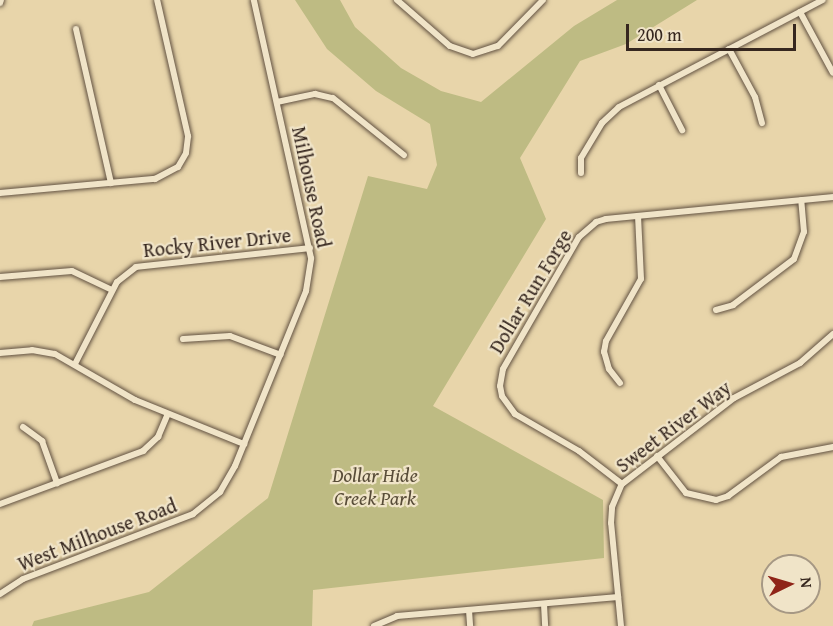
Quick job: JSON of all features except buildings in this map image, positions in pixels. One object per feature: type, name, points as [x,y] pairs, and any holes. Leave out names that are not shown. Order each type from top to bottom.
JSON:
[{"type":"street","points":[[0,192],[111,183],[168,175],[183,160],[188,138],[157,0]]},
{"type":"street","name":"Milhouse Road","points":[[244,444],[306,291],[310,248],[254,0]]},
{"type":"street","points":[[397,0],[453,48],[479,53],[498,46],[543,0]]},
{"type":"street","points":[[581,172],[582,158],[607,117],[659,85],[823,0]]},
{"type":"street","points":[[800,12],[833,73]]},
{"type":"street","points":[[76,29],[111,183]]},
{"type":"street","points":[[729,49],[755,97],[762,123]]},
{"type":"street","points":[[659,85],[682,130]]},
{"type":"street","points":[[278,102],[312,95],[333,98],[404,154]]},
{"type":"street","name":"Dollar Run Forge","points":[[622,484],[579,451],[515,414],[502,396],[501,377],[579,237],[596,222],[833,197]]},
{"type":"street","points":[[716,310],[733,305],[794,259],[804,232],[801,200]]},
{"type":"street","points":[[620,383],[609,369],[604,352],[606,341],[643,272],[638,216]]},
{"type":"street","name":"Rocky River Drive","points":[[75,364],[112,290],[128,272],[148,264],[310,248]]},
{"type":"street","points":[[0,277],[72,271],[112,290]]},
{"type":"street","name":"Sweet River Way","points":[[621,626],[611,524],[612,507],[622,484],[734,398],[808,357],[833,334]]},
{"type":"street","points":[[183,339],[230,336],[281,354]]},
{"type":"street","points":[[0,353],[41,351],[75,364],[135,400],[244,444]]},
{"type":"street","points":[[0,504],[148,448],[158,437],[168,414]]},
{"type":"street","points":[[23,427],[42,441],[57,483]]},
{"type":"street","name":"West Milhouse Road","points":[[0,594],[22,579],[193,514],[226,484],[244,444]]},
{"type":"street","points":[[657,456],[686,493],[716,500],[728,496],[781,457],[833,447]]},
{"type":"street","points":[[374,626],[394,616],[618,597]]},
{"type":"street","points":[[544,604],[545,626]]},
{"type":"street","points":[[468,610],[470,626]]},
{"type":"green space","name":"Dollar Hide Creek Park","points":[[295,0],[340,0],[355,27],[401,68],[441,91],[481,102],[574,26],[617,0],[697,0],[626,44],[580,61],[520,158],[546,219],[433,406],[603,500],[604,558],[313,590],[312,626],[32,626],[34,621],[149,592],[268,498],[368,176],[427,189],[437,165],[430,124],[376,91],[327,49]]}]
